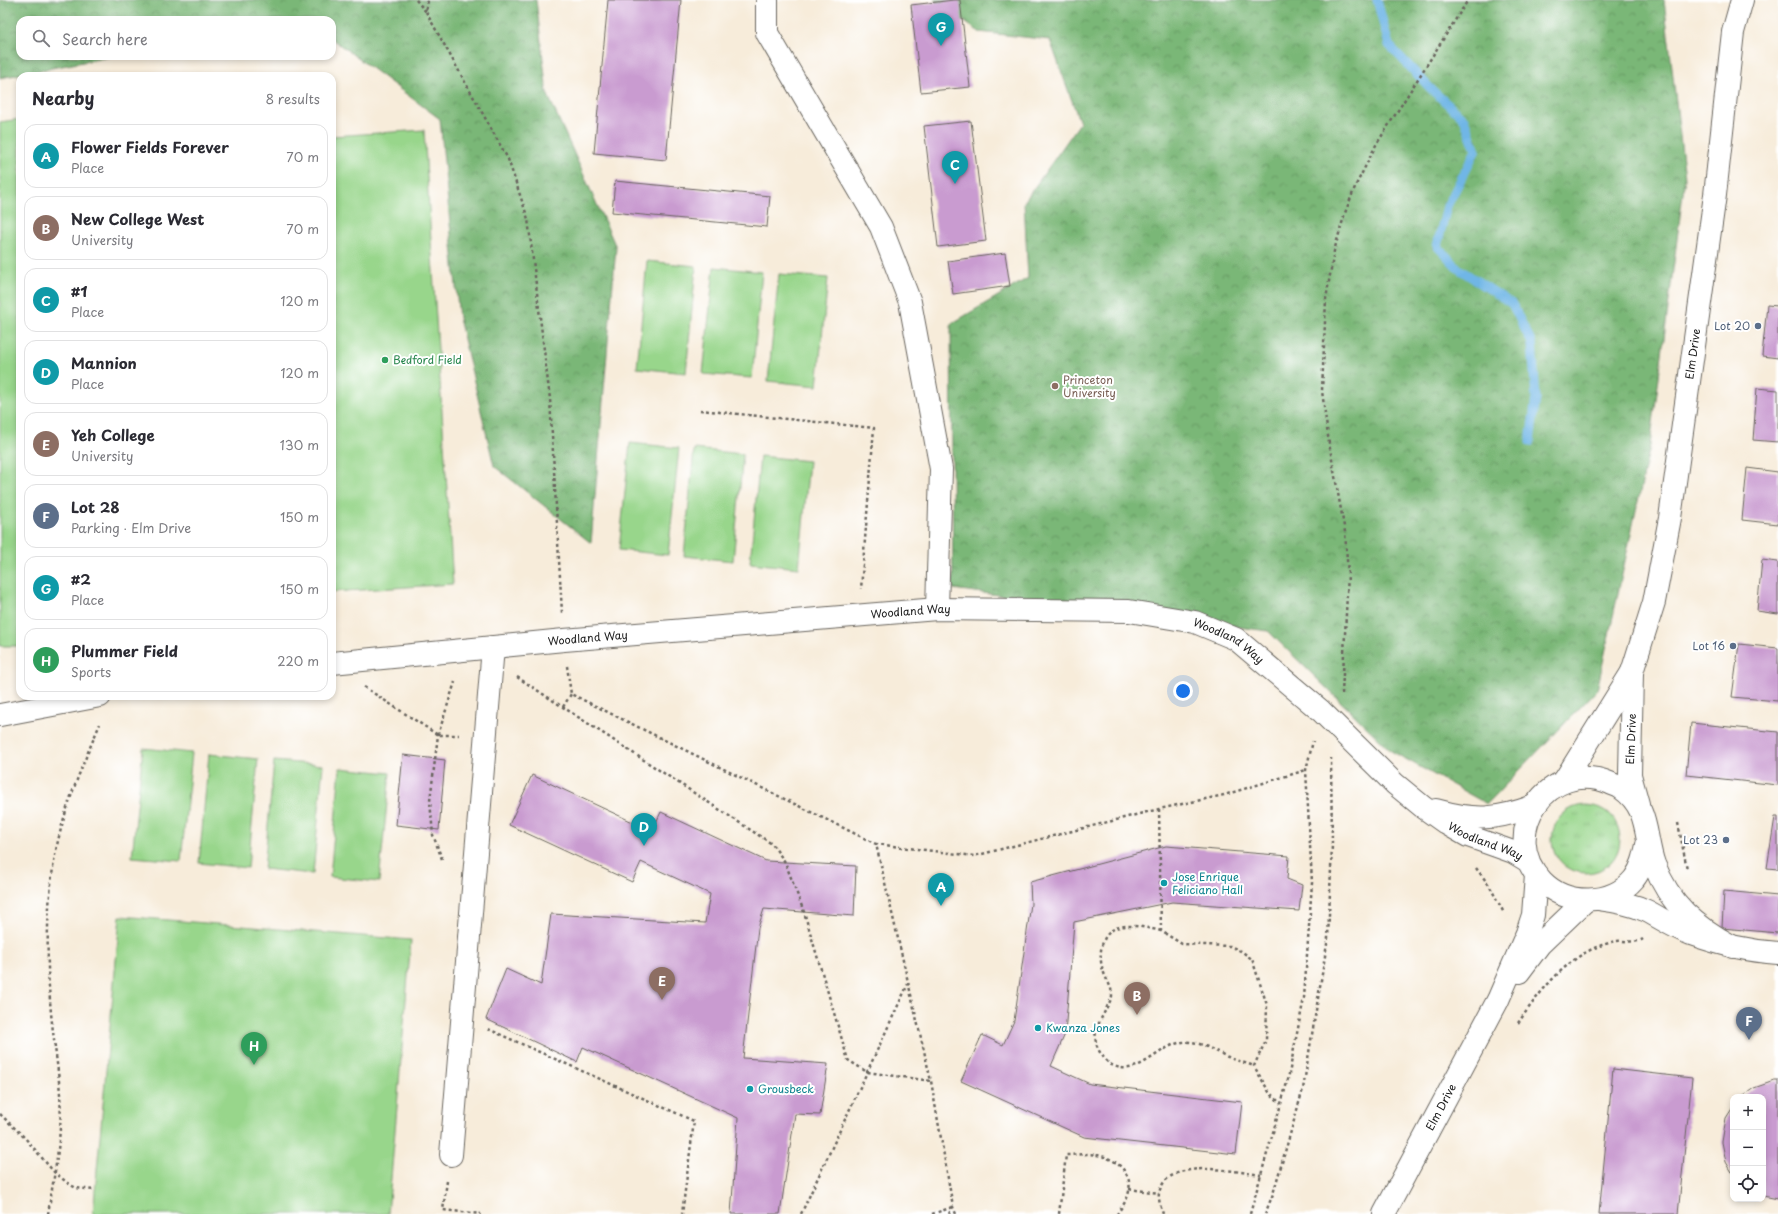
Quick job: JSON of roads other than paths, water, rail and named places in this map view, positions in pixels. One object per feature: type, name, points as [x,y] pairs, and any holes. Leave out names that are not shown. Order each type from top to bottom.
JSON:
[{"type":"street","points":[[767,0],[767,33],[881,227],[910,302],[940,469],[937,609]]},
{"type":"street","name":"Elm Drive","points":[[1727,0],[1733,32]]},
{"type":"street","name":"Elm Drive","points":[[1564,781],[1632,672],[1654,602],[1670,518],[1715,195],[1733,32],[1742,0]]},
{"type":"street","name":"Woodland Way","points":[[336,663],[492,654],[564,640],[937,609],[1129,611],[1195,622],[1236,639],[1321,711],[1395,784],[1447,824],[1468,836],[1513,852],[1532,868]]},
{"type":"street","points":[[451,1155],[492,654]]},
{"type":"street","name":"Elm Drive","points":[[1632,672],[1630,775],[1638,806]]},
{"type":"street","points":[[0,715],[79,700]]},
{"type":"street","points":[[1648,840],[1644,861],[1634,879],[1617,892],[1593,899],[1581,900],[1563,896],[1548,887],[1532,868],[1525,845],[1526,825],[1534,806],[1547,791],[1564,781],[1584,777],[1600,779],[1621,788],[1638,806],[1645,820],[1648,840],[1654,862],[1670,896],[1681,910],[1696,923],[1710,934],[1733,946]]},
{"type":"street","name":"Woodland Way","points":[[1424,806],[1456,816],[1474,818],[1493,818],[1512,814],[1534,806]]},
{"type":"street","name":"Elm Drive","points":[[1384,1214],[1498,1000],[1532,915],[1532,868]]},
{"type":"street","points":[[1593,899],[1632,905],[1690,934],[1754,951],[1778,953]]},
{"type":"street","name":"Elm Drive","points":[[1498,1000],[1540,944],[1593,899]]},
{"type":"waterway","points":[[1377,0],[1389,45],[1432,90],[1464,119],[1476,150],[1447,206],[1437,246],[1459,269],[1512,304],[1532,343],[1536,398],[1530,442]]},
{"type":"place","name":"#2","points":[[941,46]]},
{"type":"place","name":"#1","points":[[955,184]]},
{"type":"place","name":"Lot 20","points":[[1758,326]]},
{"type":"place","name":"Bedford Field","points":[[385,360]]},
{"type":"place","name":"Princeton University","points":[[1055,386]]},
{"type":"place","name":"Lot 16","points":[[1733,646]]},
{"type":"place","name":"Lot 23","points":[[1726,840]]},
{"type":"place","name":"Mannion","points":[[644,846]]},
{"type":"place","name":"Jose Enrique Feliciano Hall","points":[[1164,883]]},
{"type":"place","name":"Flower Fields Forever","points":[[941,906]]},
{"type":"place","name":"Yeh College","points":[[662,1000]]},
{"type":"place","name":"New College West","points":[[1137,1015]]},
{"type":"place","name":"Kwanza Jones","points":[[1038,1028]]},
{"type":"place","name":"Lot 28","points":[[1749,1040]]},
{"type":"place","name":"Plummer Field","points":[[254,1065]]},
{"type":"place","name":"Grousbeck","points":[[750,1089]]}]
